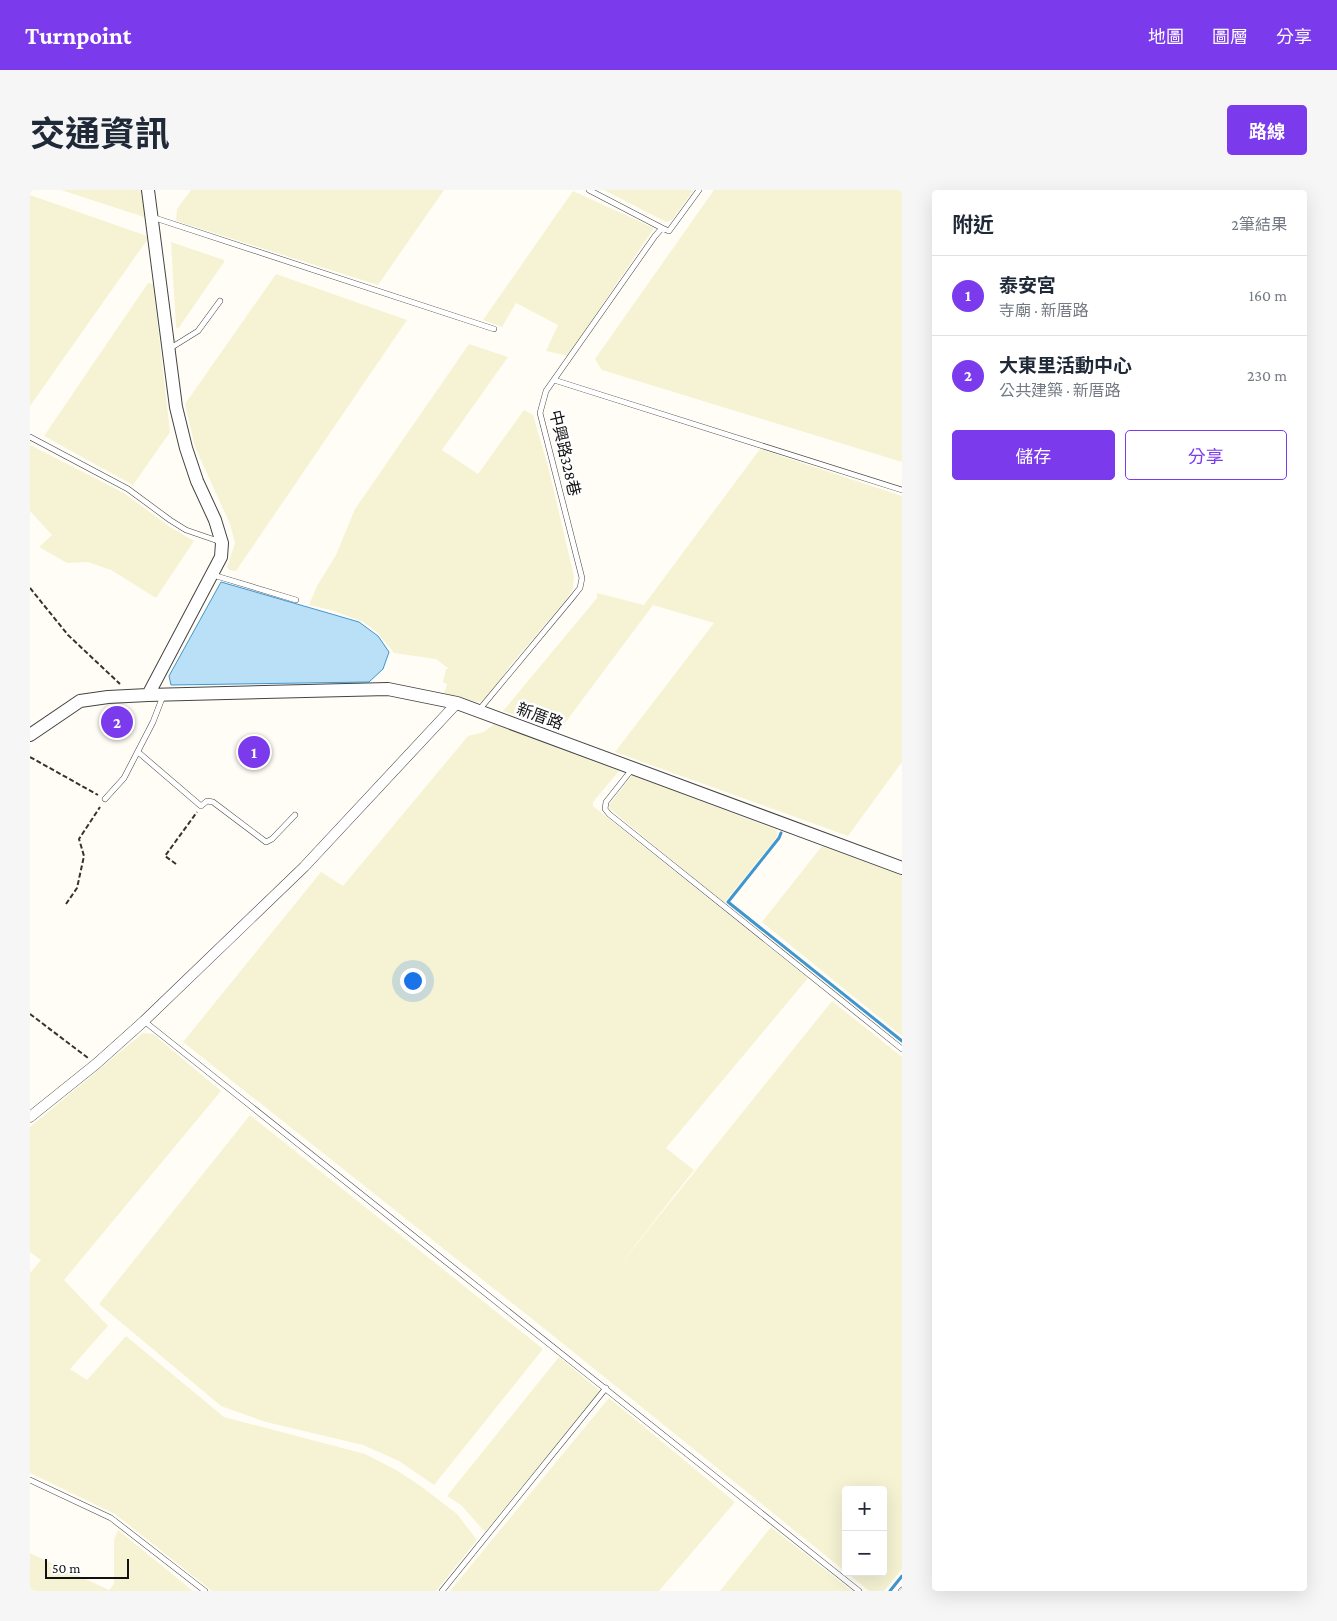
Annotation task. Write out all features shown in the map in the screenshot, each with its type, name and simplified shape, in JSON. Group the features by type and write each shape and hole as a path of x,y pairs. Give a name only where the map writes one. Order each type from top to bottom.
{"street":[{"path":"148,190 176,407 198,481 215,520 222,543 221,557 213,575 148,695"},
{"name":"新厝路","path":"30,735 80,701 133,695 164,696 388,689 457,703 478,710 902,868"},
{"path":"30,1117 96,1064 144,1021 304,867 457,703"}],"lane":[{"path":"590,190 662,228"},
{"name":"中興路328巷","path":"478,710 580,588 582,578 540,413 546,391 655,236 662,228 669,231 699,190"},
{"path":"152,217 494,329"},
{"path":"169,349 198,331 220,301"},
{"path":"554,380 902,490"},
{"path":"30,437 128,489 186,530 222,543"},
{"path":"213,575 296,600"},
{"path":"105,799 124,778 153,722 164,696"},
{"path":"138,752 201,806 207,802 213,802 266,842 272,840 294,816"},
{"path":"634,768 606,802 605,809 609,814 902,1049"},
{"path":"144,1021 859,1591"},
{"path":"442,1591 606,1388"},
{"path":"30,1480 111,1518 204,1591"}],"path":[{"path":"30,588 68,635 133,695"},
{"path":"30,757 105,799 79,840 84,856 76,888 66,904"},
{"path":"176,864 166,856 201,806"},
{"path":"30,1014 96,1064"}],"shaded area":[{"path":"61,190 143,190 147,215 144,217"},
{"path":"191,190 444,190 378,285 176,221 177,209"},
{"path":"604,190 694,190 672,220 666,222"},
{"path":"714,190 902,190 902,462 602,370 595,359"},
{"path":"573,191 654,228 568,356 546,351 558,325 516,303 502,327 483,320"},
{"path":"30,195 147,236 147,240 30,406"},
{"path":"171,242 224,260 178,329 176,327"},
{"path":"276,274 407,320 236,571 229,570 227,567 235,543 230,524 195,447 185,404"},
{"path":"148,283 153,284 170,432 133,485 44,436"},
{"path":"469,344 508,357 442,450 478,474 524,410 533,415 548,466 574,576 573,589 565,601 509,667 491,693 484,701 477,702 444,694 447,684 443,682 446,669 449,669 436,659 394,653 377,632 363,622 334,611 309,605 317,586 336,555 355,509"},
{"path":"30,445 124,493 170,527 194,541 156,598 111,570 88,562 67,563 39,547 52,535 30,511"},
{"path":"760,449 902,496 902,762 848,836 615,752 714,623 653,605 559,731 503,711 597,598 597,593 644,605"},
{"path":"494,724 619,771 593,802 593,806 808,978 666,1148 694,1170 615,1271 832,1001 902,1057 902,1569 884,1591 869,1591 850,1576 887,1576 887,1486 842,1486 842,1569 546,1330 183,1042 321,872 343,886 468,736 484,732"},
{"path":"632,775 777,830 777,837 724,903 610,809 609,805"},
{"path":"822,846 902,875 902,1036 762,922"},
{"path":"143,1033 153,1034 221,1091 64,1280 108,1326 70,1369 87,1380 126,1336 224,1417 365,1454 398,1471 457,1514 477,1540 436,1591 212,1591 115,1514 30,1473 30,1273 41,1260 30,1252 30,1127"},
{"path":"250,1115 543,1349 434,1485 399,1461 363,1445 266,1422 221,1406 99,1304"},
{"path":"559,1357 600,1391 485,1532 461,1505 447,1496"},
{"path":"609,1398 735,1502 659,1591 450,1591"},
{"path":"771,1527 852,1591 720,1591"},
{"path":"118,1530 193,1591 30,1591 30,1553 109,1590 114,1584 114,1540"}],"water":[{"path":"221,582 359,622 378,636 389,652 383,669 369,682 171,685 169,676"}],"building":[{"path":"105,710 128,710 128,733 106,734"}],"waterway":[{"path":"781,833 728,902 902,1041"},
{"path":"890,1591 902,1576"}],"place":[{"name":"大東里活動中心","path":"117,722"},
{"name":"泰安宮","path":"254,752"}]}
